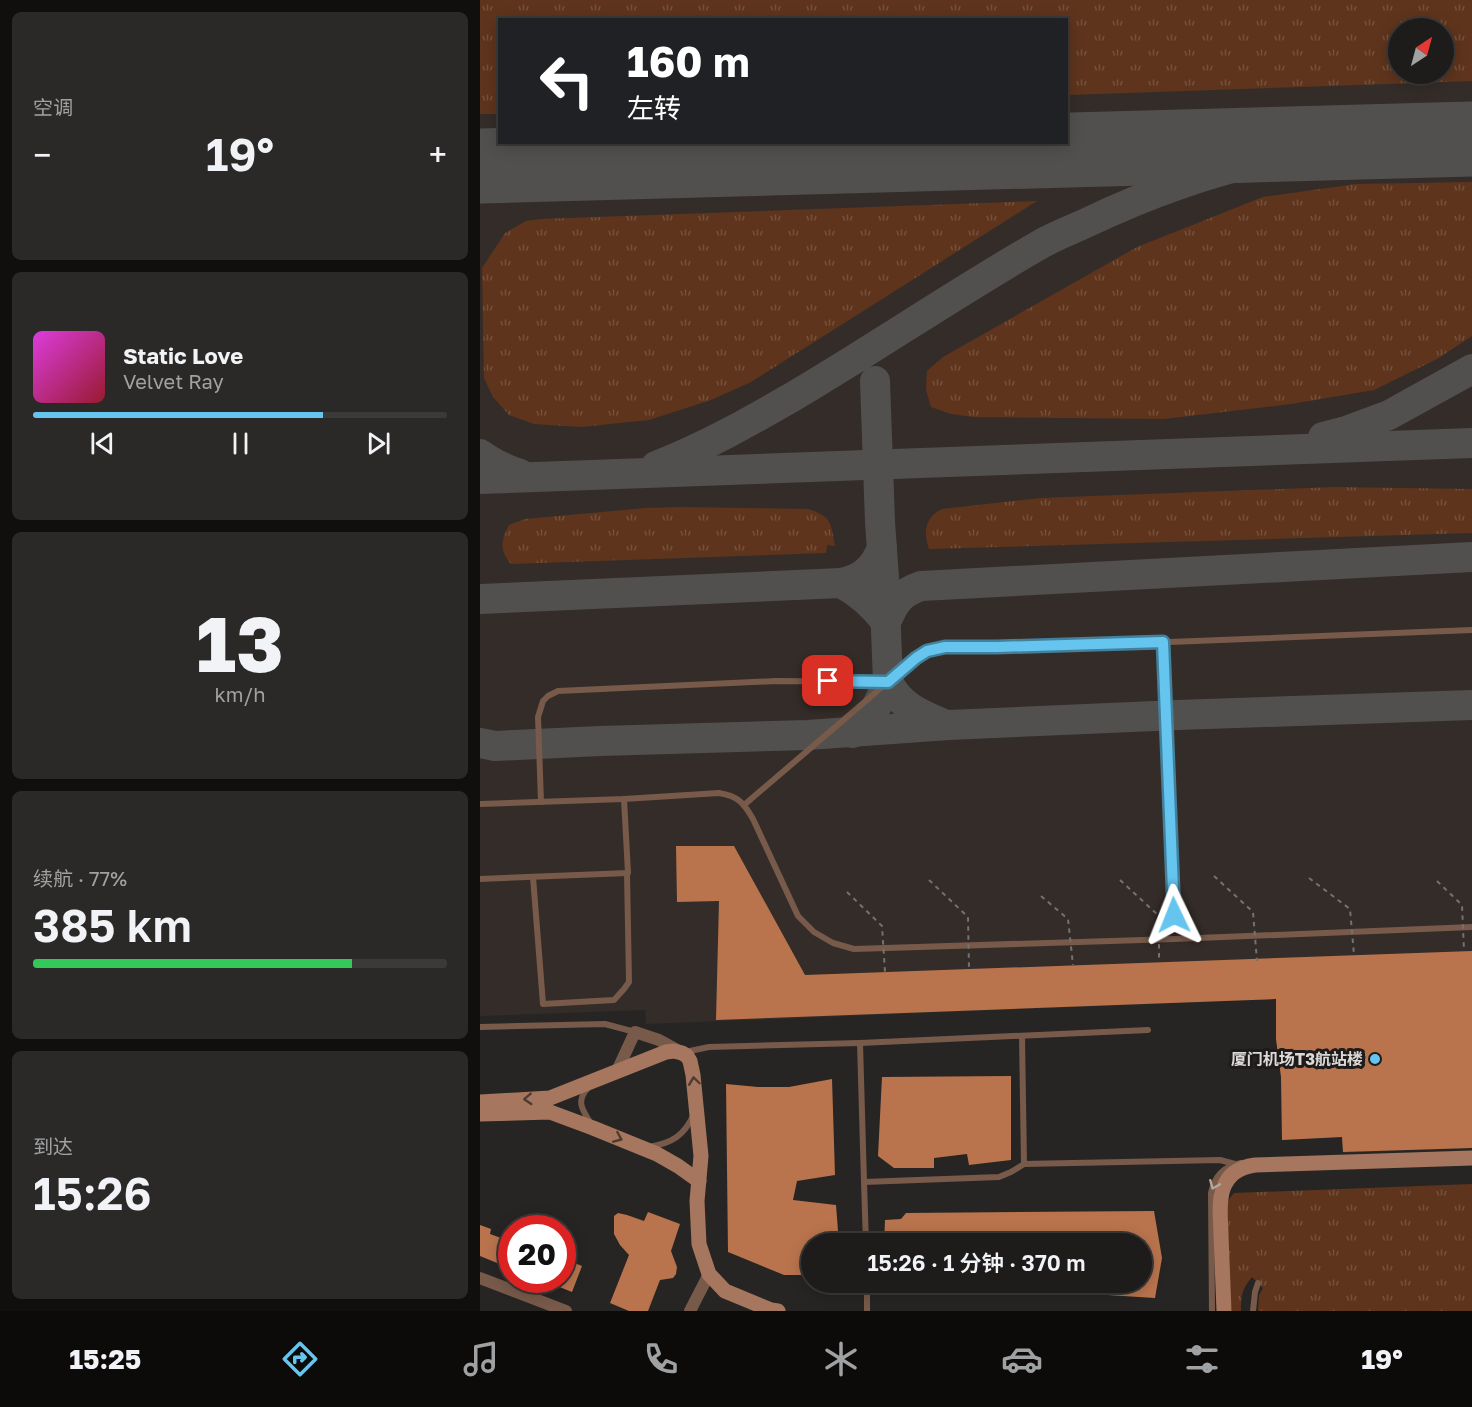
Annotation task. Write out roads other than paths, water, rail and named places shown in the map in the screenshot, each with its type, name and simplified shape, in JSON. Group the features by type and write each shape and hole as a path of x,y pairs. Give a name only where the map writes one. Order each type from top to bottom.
{"main road":[{"path":"480,1102 550,1098 666,1052 682,1053 690,1061 697,1107 701,1156 697,1201 699,1244 709,1274 725,1291 778,1311"},
{"path":"480,1114 550,1112 657,1154 699,1181"},
{"path":"1224,1311 1221,1198 1228,1179 1240,1168 1255,1165 1472,1156"}],"street":[{"path":"615,1072 635,1032 659,1040 682,1053"},
{"path":"690,1311 709,1274"},
{"path":"480,1278 566,1311"}],"lane":[{"path":"744,805 927,651 945,647 1163,642 1472,630"},
{"path":"1163,642 1174,915"},
{"path":"541,802 538,717 543,701 558,691 776,681 888,682"},
{"path":"480,804 719,793 732,795 744,805 753,819 798,916 814,932 833,943 854,949 1472,927"},
{"path":"533,877 543,1004 614,1000 629,982 628,873 624,799"},
{"path":"480,879 627,873"},
{"path":"480,1027 605,1024 635,1032"},
{"path":"682,1053 709,1047 860,1043 1148,1030"},
{"path":"1022,1036 1024,1164"},
{"path":"860,1043 866,1233"},
{"path":"593,1128 582,1108 583,1093 590,1085 615,1072"},
{"path":"642,1148 663,1144 677,1137 684,1131 697,1107"},
{"path":"1212,1311 1210,1202 1213,1183 1228,1166 1250,1161 1472,1156"},
{"path":"864,1182 999,1177 1024,1164 1220,1160 1235,1164"},
{"path":"1253,1311 1258,1283"},
{"path":"867,1293 867,1311"}],"place":[{"name":"厦门机场T3航站楼","path":"1375,1059"}]}
